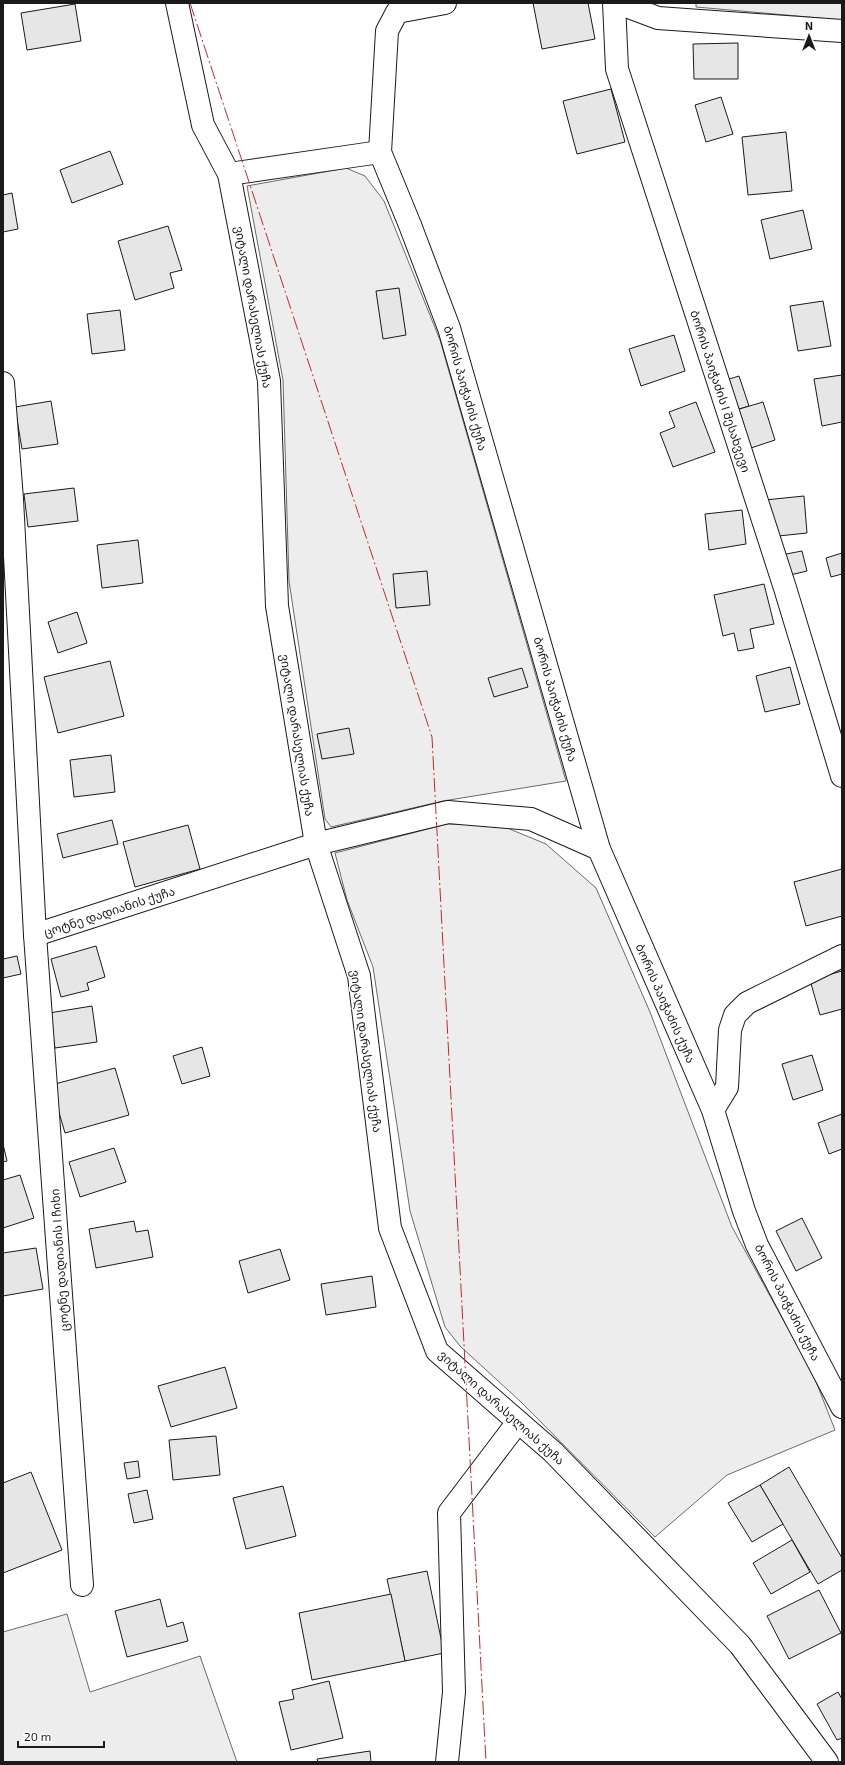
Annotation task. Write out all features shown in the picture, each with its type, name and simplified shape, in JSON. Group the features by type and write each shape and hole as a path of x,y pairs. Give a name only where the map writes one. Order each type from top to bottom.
{"street":[{"name":"ვიტალი დარასელიას ქუჩა","path":"177,3 203,125 228,174 269,381 277,606 316,844 359,976 390,1228 437,1351 553,1452 740,1645 827,1762"},
{"name":"ბორის პაიჭაძის ქუჩა","path":"444,3 397,12 387,31 380,152 449,328 599,849 713,1110 744,1211 757,1245 842,1407"},
{"name":"ბორის პაიჭაძის I შესახვევი","path":"614,3 617,69 785,588 842,776"},
{"path":"618,3 658,18 842,31"},
{"path":"228,174 380,152"},
{"name":"ცოტნე დადიანის ქუჩა","path":"3,383 8,500 36,935 316,844 448,812 532,819 599,849"},
{"name":"ცოტნე დადიანის I ჩიხი","path":"36,935 82,1585"},
{"path":"713,1110 727,1087 730,1030 735,1015 747,1003 842,956"},
{"path":"447,1762 454,1692 449,1513 518,1422"}],"shaded area":[{"path":"696,3 842,3 842,20 696,7"},
{"path":"346,168 365,176 384,201 440,340 566,781 443,801 331,827 325,819 289,581 283,380 247,186"},
{"path":"447,824 500,825 546,844 596,888 650,1012 732,1227 813,1374 835,1430 727,1475 655,1537 521,1402 460,1346 445,1327 410,1211 373,967 347,900 335,853"},
{"path":"67,1614 90,1692 200,1656 237,1762 3,1762 3,1632"}],"building":[{"path":"533,3 588,3 595,39 542,49"},
{"path":"75,4 81,41 27,50 21,13"},
{"path":"738,43 738,79 694,79 693,44"},
{"path":"611,89 625,142 577,154 563,101"},
{"path":"721,97 733,134 706,142 695,105"},
{"path":"786,132 792,191 748,195 742,137"},
{"path":"110,151 123,184 72,203 60,170"},
{"path":"12,193 18,229 3,232 3,195"},
{"path":"803,210 812,249 770,259 761,220"},
{"path":"168,226 182,270 170,273 174,288 135,300 118,241"},
{"path":"399,288 406,335 383,339 376,291"},
{"path":"823,301 831,346 798,351 790,306"},
{"path":"120,310 125,350 92,354 87,314"},
{"path":"674,335 685,371 641,386 629,349"},
{"path":"842,375 842,422 822,426 814,379"},
{"path":"739,376 749,406 736,410 726,380"},
{"path":"51,401 58,444 22,449 15,407"},
{"path":"696,402 715,452 673,467 660,433 675,427 669,412"},
{"path":"763,402 775,440 748,449 736,410"},
{"path":"74,488 78,521 28,527 24,494"},
{"path":"804,496 807,533 769,537 765,500"},
{"path":"742,510 746,544 709,550 705,514"},
{"path":"138,540 143,583 102,588 97,545"},
{"path":"802,551 807,571 786,576 781,555"},
{"path":"842,553 842,574 831,577 826,558"},
{"path":"427,571 430,605 396,608 393,574"},
{"path":"764,584 774,624 750,629 754,648 738,651 734,633 723,636 714,595"},
{"path":"77,612 87,643 58,653 48,622"},
{"path":"110,661 124,716 58,733 44,677"},
{"path":"790,667 800,704 765,712 756,676"},
{"path":"522,668 528,687 494,697 488,678"},
{"path":"349,728 354,754 322,759 317,734"},
{"path":"111,755 115,792 74,797 70,760"},
{"path":"112,820 118,844 63,858 57,834"},
{"path":"188,825 200,869 135,887 123,842"},
{"path":"842,869 842,916 806,926 794,882"},
{"path":"96,946 105,977 87,983 89,990 61,997 51,959"},
{"path":"17,956 21,974 3,978 3,959"},
{"path":"842,971 842,1009 820,1015 810,980"},
{"path":"92,1006 97,1042 55,1048 49,1013"},
{"path":"202,1047 210,1076 182,1084 173,1056"},
{"path":"812,1055 823,1090 793,1100 782,1064"},
{"path":"115,1068 129,1115 65,1133 51,1085"},
{"path":"842,1114 842,1149 829,1154 818,1123"},
{"path":"3,1144 7,1161 3,1162"},
{"path":"114,1148 126,1182 80,1197 69,1162"},
{"path":"20,1175 34,1218 3,1228 3,1180"},
{"path":"802,1218 822,1258 796,1271 776,1231"},
{"path":"134,1221 136,1232 148,1230 153,1257 96,1268 89,1229"},
{"path":"36,1248 43,1289 3,1296 3,1253"},
{"path":"280,1249 290,1280 248,1293 239,1261"},
{"path":"372,1276 376,1307 326,1315 321,1284"},
{"path":"225,1367 237,1408 171,1427 158,1386"},
{"path":"216,1436 220,1475 173,1480 169,1440"},
{"path":"138,1461 140,1477 127,1479 124,1463"},
{"path":"789,1467 842,1558 842,1570 818,1584 760,1485"},
{"path":"31,1472 62,1550 3,1573 3,1483"},
{"path":"760,1485 783,1524 752,1542 728,1503"},
{"path":"283,1486 296,1536 246,1549 233,1498"},
{"path":"147,1490 153,1519 134,1523 128,1494"},
{"path":"792,1540 810,1572 771,1594 753,1563"},
{"path":"427,1571 444,1653 405,1661 387,1579"},
{"path":"819,1590 841,1633 789,1659 767,1616"},
{"path":"391,1594 405,1661 312,1680 299,1613"},
{"path":"160,1599 167,1627 183,1622 188,1641 127,1657 115,1611"},
{"path":"329,1681 343,1738 291,1750 279,1702 294,1699 292,1690"},
{"path":"838,1692 842,1699 842,1738 837,1740 817,1704"},
{"path":"370,1751 371,1762 318,1762 317,1759"}],"power":[{"path":"190,3 432,737 486,1762"}]}
